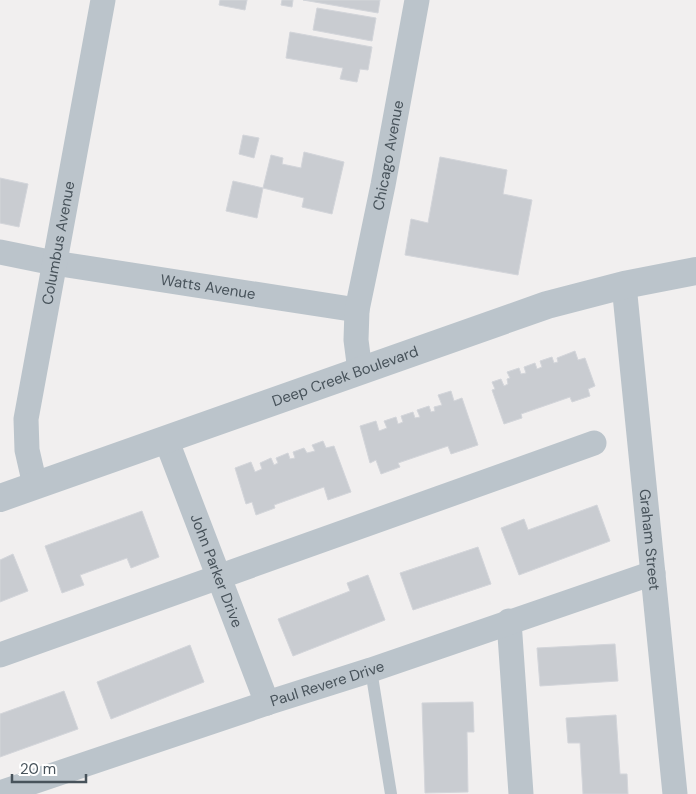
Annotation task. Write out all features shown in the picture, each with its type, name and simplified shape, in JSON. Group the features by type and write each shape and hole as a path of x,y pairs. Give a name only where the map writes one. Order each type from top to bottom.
{"street":[{"name":"Columbus Avenue","path":"35,485 27,450 26,419 103,0"},
{"name":"Chicago Avenue","path":"357,310 384,185 417,0"},
{"name":"Watts Avenue","path":"0,252 54,263 357,310"},
{"name":"Deep Creek Boulevard","path":"0,498 547,305 624,285 696,271"},
{"name":"Graham Street","path":"624,285 675,794"},
{"path":"357,310 356,340 360,371"},
{"name":"John Parker Drive","path":"166,439 267,703"},
{"path":"0,655 594,443"},
{"name":"Paul Revere Drive","path":"0,793 36,787 267,703 371,670 653,573"},
{"path":"509,621 521,794"}],"lane":[{"path":"371,670 391,794"}],"building":[{"path":"220,0 247,0 245,10 219,5"},
{"path":"282,0 293,0 292,7 281,5"},
{"path":"303,0 380,0 378,13"},
{"path":"317,8 376,18 372,41 313,30"},
{"path":"290,32 372,47 368,70 360,69 357,82 340,79 343,68 286,58"},
{"path":"243,135 259,138 254,158 239,154"},
{"path":"304,152 344,162 332,214 302,207 304,198 263,188 271,155 283,158 282,164 301,168"},
{"path":"440,157 507,170 503,194 532,200 518,275 405,255 411,219 428,223"},
{"path":"0,178 28,184 19,227 0,223"},
{"path":"233,181 263,188 257,218 226,211"},
{"path":"575,351 578,360 585,358 595,386 588,389 590,396 572,402 570,397 521,414 522,418 504,424 492,390 495,389 492,382 501,379 504,386 508,384 507,379 510,378 507,372 519,368 521,374 526,373 524,367 535,363 537,369 542,367 540,361 552,357 554,363 558,362 557,358"},
{"path":"451,391 454,401 462,398 478,445 451,454 448,446 398,463 400,467 381,474 376,460 370,463 360,426 376,421 379,431 387,428 384,421 396,417 398,424 403,422 401,416 413,412 415,418 420,417 417,410 429,406 431,412 435,411 434,407 442,405 438,395"},
{"path":"323,441 326,448 334,446 351,492 328,500 324,487 274,505 275,508 256,515 252,502 246,504 235,468 251,462 255,472 262,469 260,463 271,458 274,465 278,463 276,458 288,453 290,459 295,458 293,452 304,448 307,453 315,451 312,445"},
{"path":"597,505 610,541 519,575 501,528 524,519 528,530"},
{"path":"142,511 159,557 131,568 127,558 80,575 84,585 62,593 45,546"},
{"path":"478,547 491,584 413,610 400,573"},
{"path":"13,554 28,591 0,602 0,560"},
{"path":"368,575 385,620 293,656 278,619 350,591 347,583"},
{"path":"615,644 618,681 540,686 537,648"},
{"path":"190,645 204,682 111,719 97,682"},
{"path":"64,691 78,729 0,757 0,714"},
{"path":"473,702 474,732 467,732 468,792 425,793 422,703"},
{"path":"616,715 620,774 627,774 628,794 583,794 580,743 568,743 566,718"}]}
